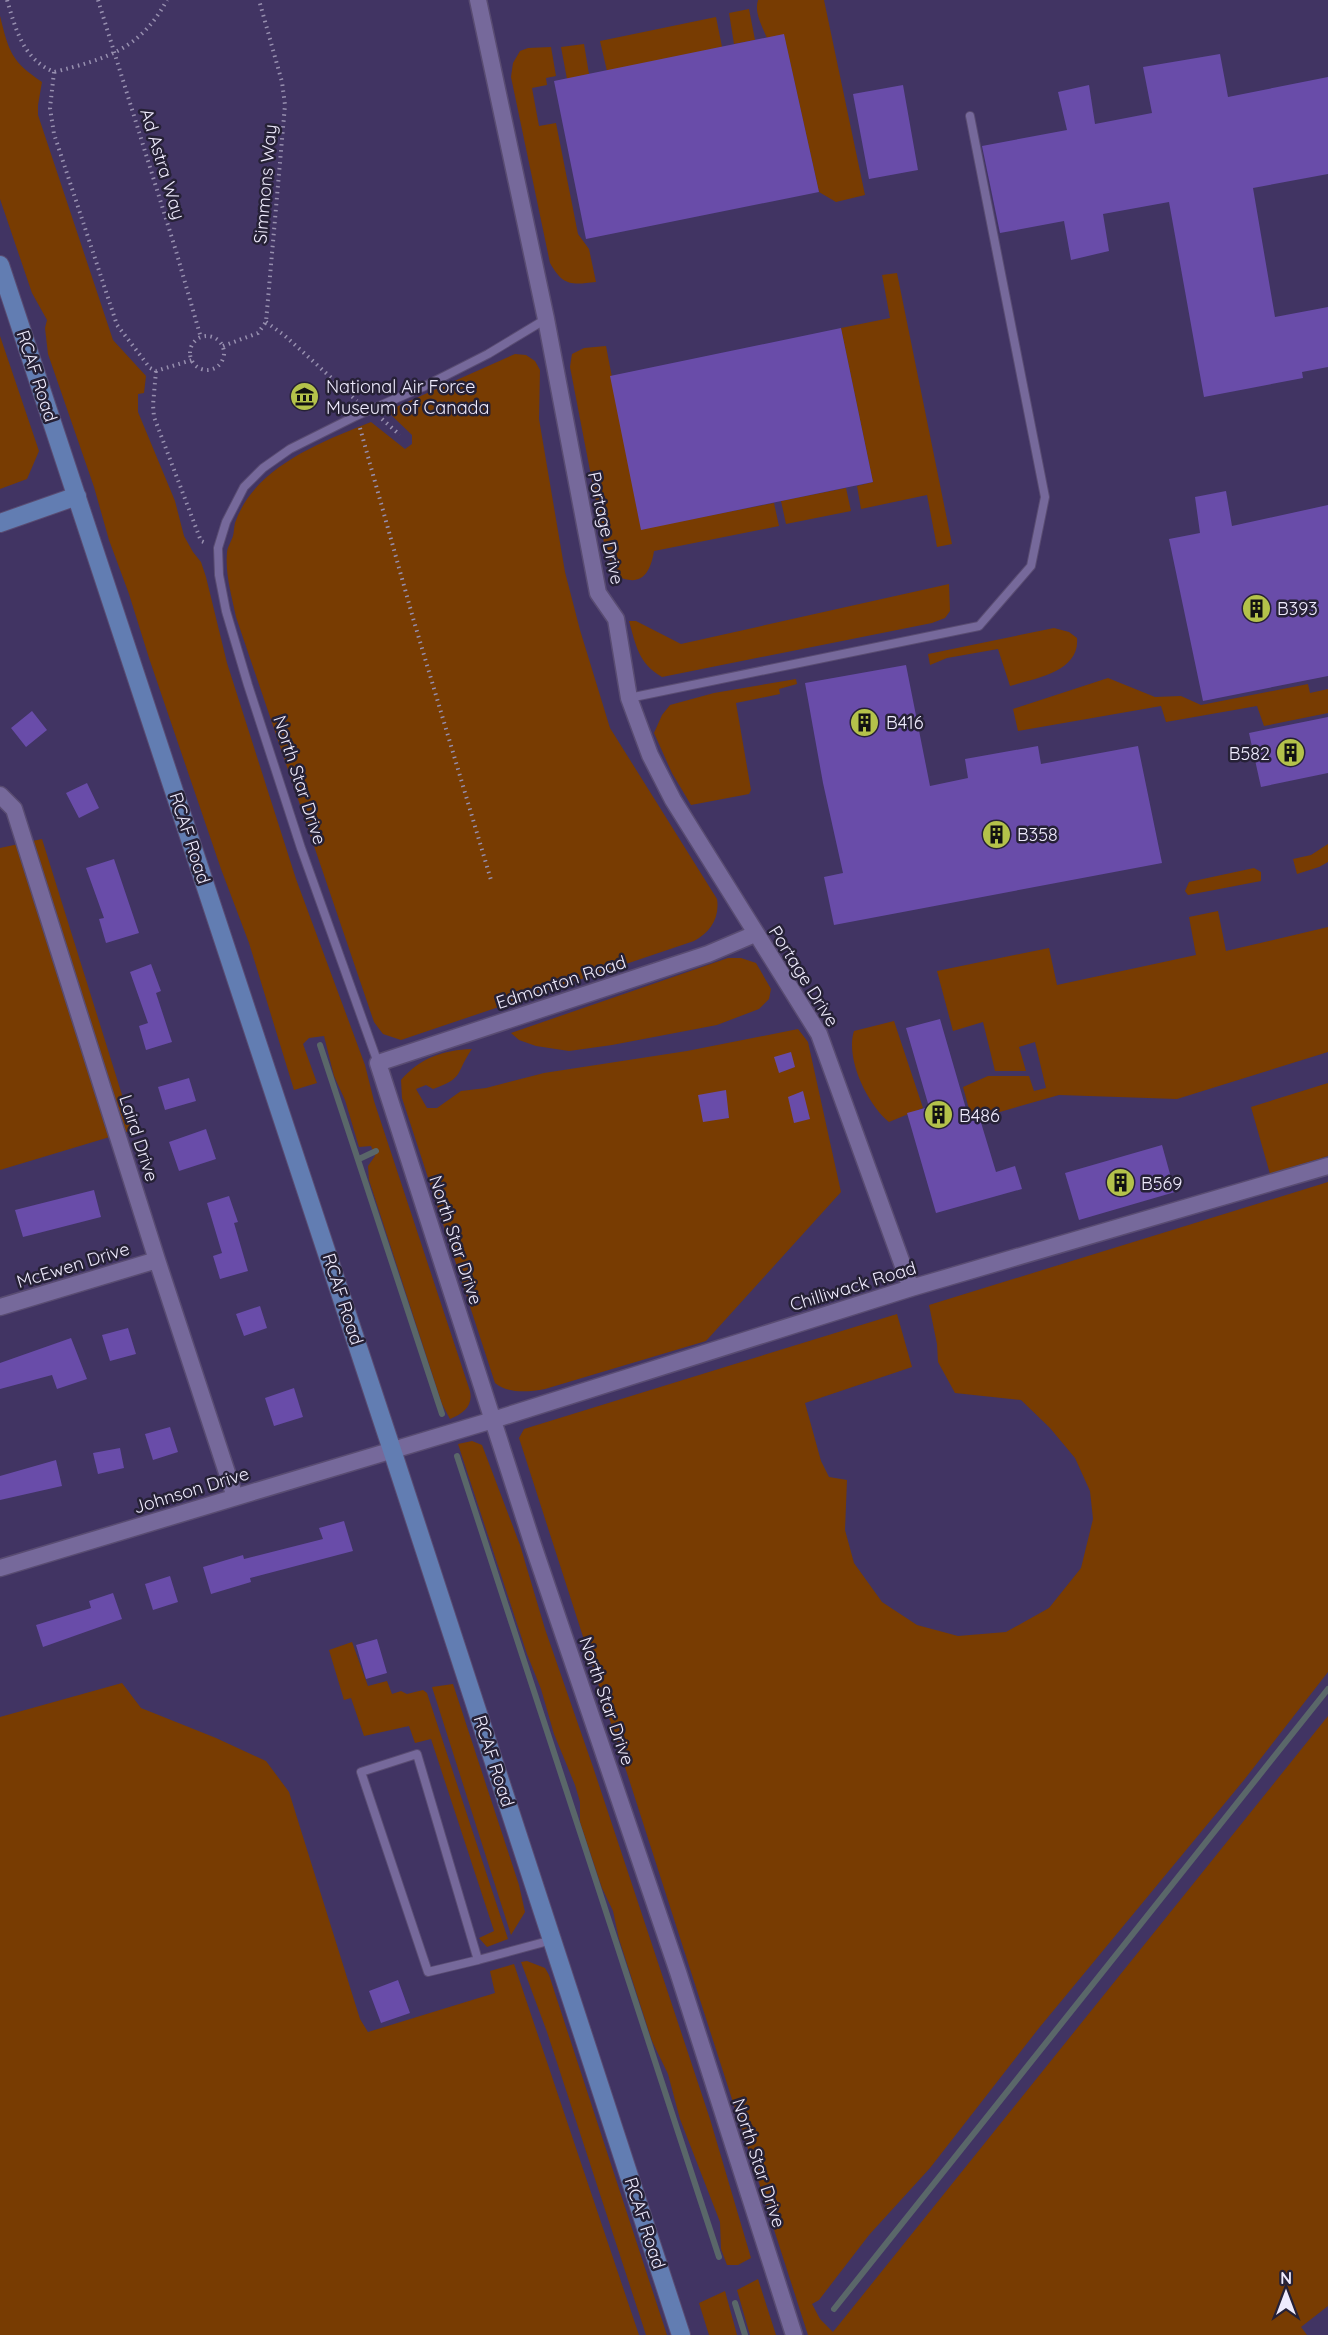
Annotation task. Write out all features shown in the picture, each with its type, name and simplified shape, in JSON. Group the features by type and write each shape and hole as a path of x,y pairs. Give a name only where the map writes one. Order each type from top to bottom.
{"main road":[{"name":"RCAF Road","path":"0,265 392,1450 681,2335"},
{"path":"0,523 77,496"}],"street":[{"name":"Portage Drive","path":"478,0 546,319 598,593 615,619 629,698 650,754 673,800 819,1034 911,1288"},
{"name":"Laird Drive","path":"0,795 14,809 235,1497"},
{"name":"Edmonton Road","path":"378,1063 708,954 755,934"},
{"name":"North Star Drive","path":"378,1063 533,1545 682,1984 794,2335"},
{"name":"Chilliwack Road","path":"392,1450 911,1288 1328,1166"},
{"name":"McEwen Drive","path":"0,1307 157,1260"},
{"name":"Johnson Drive","path":"0,1568 392,1450"}],"lane":[{"path":"629,698 979,626 1031,566 1045,497 970,116"},
{"name":"North Star Drive","path":"378,1063 301,848 248,685 226,611 219,575 218,548 226,522 244,487 263,468 290,449 478,359 546,319"},
{"path":"478,1960 417,1754 361,1772 428,1972 478,1960 552,1940"}],"path":[{"path":"7,0 23,48 36,62 54,72 125,49 139,37 167,0"},
{"name":"Ad Astra Way","path":"98,0 201,338"},
{"name":"Simmons Way","path":"260,0 282,82 285,105 266,322"},
{"path":"54,72 50,108 52,127 117,325 150,368 156,371 192,360"},
{"path":"223,346 258,333 266,322 400,435"},
{"path":"211,336 223,346 224,357 213,369 203,369 192,360 193,344 201,338 211,336"},
{"path":"156,371 154,417 201,541 218,548"},
{"path":"356,416 491,880"}],"shaded area":[{"path":"758,0 824,0 865,195 836,202 819,192 784,35 767,38 758,15"},
{"path":"749,9 755,40 734,44 729,13"},
{"path":"0,16 13,55 24,68 42,82 38,115 113,340 146,376 144,393 138,394 138,412 175,501 184,536 201,562 227,663 296,879 365,1065 374,1101 470,1391 469,1405 450,1419 442,1404 369,1180 368,1166 375,1156 371,1146 359,1147 345,1100 334,1076 324,1036 309,1038 303,1044 317,1083 294,1090 249,943 221,869 48,354 45,328 47,320 32,293 0,199"},
{"path":"716,17 722,47 607,71 600,41"},
{"path":"584,44 589,74 567,79 561,47"},
{"path":"551,47 556,76 546,78 547,85 532,88 539,126 556,123 578,234 589,249 596,282 580,284 568,282 559,276 550,263 511,77 513,63 520,51 528,48"},
{"path":"897,273 952,544 937,547 927,495 861,509 857,486 873,482 841,328 890,318 882,275"},
{"path":"0,336 39,451 27,479 0,489"},
{"path":"606,346 641,529 774,503 779,526 654,551 650,567 642,577 631,580 615,575 605,548 570,367 572,354 584,348"},
{"path":"515,354 526,355 535,361 540,370 539,419 565,572 610,728 717,899 718,906 713,924 705,934 694,941 401,1040 383,1034 374,1022 236,617 228,577 227,551 235,523 244,503 257,486 291,459 331,438 371,422 405,449 412,444 412,435 387,411"},
{"path":"846,488 851,511 786,524 781,501"},
{"path":"949,584 950,611 945,618 932,623 662,677 648,666 639,653 629,621 636,621 681,644"},
{"path":"1054,628 1069,632 1077,638 1076,649 1064,666 1031,680 1010,686 998,649 947,658 930,665 928,654"},
{"path":"1108,678 1155,697 1181,696 1201,705 1308,684 1310,693 1328,689 1328,713 1264,726 1257,706 1166,722 1161,706 1018,731 1013,709"},
{"path":"796,679 797,684 779,689 780,694 736,703 751,790 749,794 691,805 672,773 654,733 662,715 670,705 714,693"},
{"path":"42,839 133,1130 0,1170 0,848"},
{"path":"1328,844 1328,862 1297,874 1293,859 1311,855"},
{"path":"1254,868 1261,872 1261,881 1188,895 1185,891 1189,882"},
{"path":"1218,911 1226,951 1328,927 1328,1052 1177,1099 1059,1095 972,1120 963,1087 988,1076 1029,1076 1034,1091 1046,1088 1035,1042 1019,1047 1026,1071 995,1071 983,1022 953,1031 937,971 1049,948 1057,985 1196,955 1189,917"},
{"path":"728,958 741,958 756,963 771,989 769,999 759,1009 717,1025 569,1051 536,1046 519,1040 511,1033"},
{"path":"894,1021 923,1108 889,1122 873,1105 860,1081 852,1042 854,1031"},
{"path":"798,1029 808,1042 841,1192 706,1341 545,1389 512,1391 495,1383 402,1098 401,1080 416,1066 442,1053 472,1049 455,1078 433,1089 426,1085 416,1089 427,1108 437,1108 461,1091 486,1088 544,1073 687,1051"},
{"path":"1328,1083 1328,1156 1270,1174 1251,1107"},
{"path":"1328,1182 1328,1672 1244,1780 1039,2028 930,2168 869,2235 819,2300 812,2304 820,2319 833,2332 1328,1716 1328,2306 1301,2327 1307,2335 808,2335 519,1438 524,1429 897,1314 912,1367 805,1403 821,1461 829,1477 847,1480 845,1530 854,1563 882,1602 917,1625 958,1636 1006,1632 1049,1608 1081,1568 1093,1519 1090,1491 1075,1458 1050,1428 1021,1400 955,1393 938,1362 937,1344 929,1305"},
{"path":"472,1441 482,1445 520,1545 545,1629 710,2119 751,2258 738,2265 727,2265 721,2249 720,2222 680,2119 668,2074 652,2041 619,1939 613,1911 602,1888 580,1822 580,1802 575,1785 554,1734 541,1689 527,1654 458,1444"},
{"path":"352,1642 368,1686 387,1681 392,1694 401,1691 407,1694 423,1690 427,1693 508,1939 487,1947 479,1938 494,1931 431,1739 415,1743 409,1726 364,1736 351,1698 344,1700 329,1650"},
{"path":"122,1683 141,1708 266,1761 289,1792 360,2019 368,2032 495,1993 490,1971 514,1964 639,2335 0,2335 0,1717"},
{"path":"453,1684 519,1885 525,1912 511,1935 432,1687"},
{"path":"527,1961 545,1968 549,1975 667,2335 646,2335 547,2032 521,1962"},
{"path":"758,2279 776,2335 750,2335 737,2290"},
{"path":"725,2291 737,2335 709,2335 699,2303"}],"building":[{"path":"784,34 819,192 586,239 554,81"},
{"path":"1220,54 1228,97 1328,77 1328,174 1253,188 1275,317 1328,307 1328,367 1302,372 1303,378 1204,397 1169,202 1103,214 1109,251 1071,260 1064,221 1000,233 982,146 1067,130 1058,92 1089,85 1095,124 1152,113 1143,67"},
{"path":"903,85 918,170 869,179 853,94"},
{"path":"841,328 873,482 641,530 610,376"},
{"name":"B393","path":"1226,491 1232,526 1328,505 1328,676 1203,701 1169,539 1200,533 1195,497"},
{"name":"B358","path":"906,665 930,786 968,778 965,759 1038,746 1041,764 1138,746 1162,863 834,925 824,877 843,873 823,783 805,683"},
{"path":"32,711 47,730 26,747 11,728"},
{"name":"B582","path":"1328,717 1328,773 1261,787 1249,733"},
{"path":"87,783 99,808 79,818 66,793"},
{"path":"114,859 139,933 106,943 99,919 104,918 86,868"},
{"path":"151,964 161,991 156,993 172,1042 146,1050 139,1026 148,1023 130,972"},
{"name":"B486","path":"940,1019 969,1119 979,1116 996,1172 1015,1166 1022,1189 936,1213 907,1113 929,1107 906,1028"},
{"path":"791,1052 795,1067 779,1073 774,1057"},
{"path":"189,1078 196,1101 165,1110 158,1087"},
{"path":"726,1090 729,1118 703,1122 698,1095"},
{"path":"803,1091 810,1119 794,1123 788,1097"},
{"path":"206,1129 216,1159 179,1171 169,1142"},
{"name":"B569","path":"1162,1145 1175,1192 1079,1220 1065,1173"},
{"path":"94,1190 101,1217 23,1237 15,1210"},
{"path":"229,1196 238,1222 234,1223 248,1271 220,1279 213,1256 222,1253 207,1203"},
{"path":"260,1306 267,1328 244,1336 236,1314"},
{"path":"128,1328 136,1354 110,1361 102,1335"},
{"path":"71,1338 87,1379 57,1389 52,1375 0,1389 0,1363"},
{"path":"294,1388 303,1417 274,1426 265,1398"},
{"path":"170,1427 178,1452 153,1460 145,1434"},
{"path":"120,1448 124,1468 98,1474 93,1453"},
{"path":"56,1460 62,1486 0,1500 0,1476"},
{"path":"344,1521 353,1551 250,1578 251,1582 211,1594 203,1567 243,1555 244,1559 323,1539 319,1528"},
{"path":"170,1576 178,1602 153,1610 145,1584"},
{"path":"113,1593 122,1619 43,1647 36,1625 91,1608 89,1601"},
{"path":"377,1639 387,1673 366,1679 356,1645"},
{"path":"398,1980 410,2013 381,2023 369,1991"}],"waterway":[{"path":"320,1045 442,1414"},
{"path":"359,1159 376,1151"},
{"path":"457,1456 719,2257"},
{"path":"834,2309 1328,1689"},
{"path":"735,2303 745,2335"}],"place":[{"name":"National Air Force Museum of Canada","path":"305,396"},
{"name":"B393","path":"1256,608"},
{"name":"B416","path":"865,722"},
{"name":"B582","path":"1291,753"},
{"name":"B358","path":"996,834"},
{"name":"B486","path":"938,1115"},
{"name":"B569","path":"1120,1183"}]}
